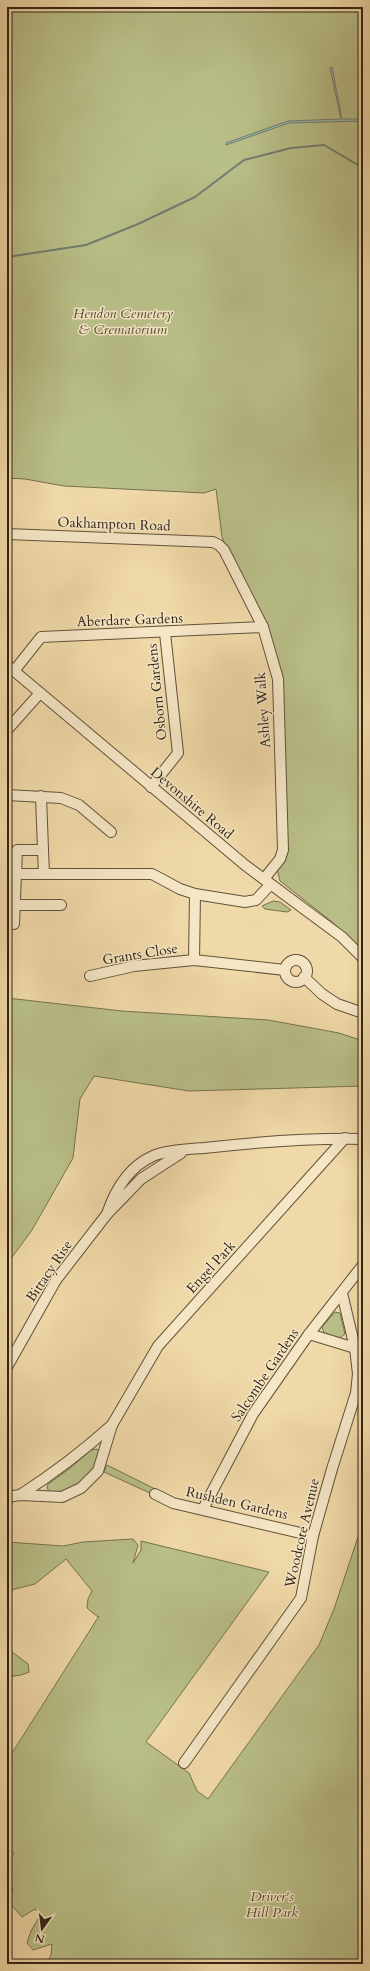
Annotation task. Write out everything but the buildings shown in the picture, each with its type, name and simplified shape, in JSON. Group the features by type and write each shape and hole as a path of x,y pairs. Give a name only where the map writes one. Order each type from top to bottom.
{"street":[{"name":"Oakhampton Road","path":"7,534 213,542 219,545"},
{"name":"Ashley Walk","path":"16,874 152,874 180,889 194,894 251,902 264,894 267,882 280,859 283,850 278,679 263,627 224,550 219,545"},
{"name":"Aberdare Gardens","path":"11,668 41,637 165,633 263,627"},
{"name":"Osborn Gardens","path":"151,787 178,754 165,633"},
{"name":"Devonshire Road","path":"11,668 151,787 267,882 342,937 363,958"},
{"path":"7,730 40,693"},
{"path":"7,796 41,796 61,798 79,805 111,832"},
{"path":"41,796 44,874"},
{"path":"7,924 14,924 16,874 12,850 43,850"},
{"name":"Grants Close","path":"194,894 194,960"},
{"path":"15,905 61,905"},
{"name":"Grants Close","path":"90,976 134,966 194,960 285,970"},
{"path":"300,961 306,968 304,977 298,981 292,981 286,975 285,970 290,962 300,961"},
{"path":"304,977 337,1004 363,1012"},
{"name":"Bittacy Rise","path":"7,1367 56,1280 106,1214 115,1192 130,1172 153,1156 186,1150 248,1143 345,1138 363,1139"},
{"name":"Engel Park","path":"7,1497 20,1495 62,1497 81,1488 98,1471 112,1425 158,1346 345,1138"},
{"name":"Salcombe Gardens","path":"203,1509 253,1414 309,1334 363,1265"},
{"name":"Woodcote Avenue","path":"184,1762 301,1598 313,1536 356,1393 358,1374 355,1348 342,1293"},
{"path":"309,1334 355,1348"},
{"name":"Engel Park","path":"20,1495 48,1477 87,1448 112,1425"},
{"name":"Rushden Gardens","path":"155,1494 173,1503 313,1536"}],"green space":[{"name":"Hendon Cemetery & Crematorium","path":"7,7 363,7 363,950 331,921 280,881 277,869 287,849 278,679 266,626 231,562 222,537 216,489 204,493 64,486 25,479 7,478"},
{"path":"273,901 280,902 291,910 287,912 265,909 262,906"},
{"path":"7,998 122,1011 268,1020 339,1033 363,1041 363,1086 189,1091 94,1076 80,1099 73,1158 32,1230 7,1264"},
{"path":"335,1312 340,1313 345,1334 340,1338 324,1333 322,1327"},
{"path":"97,1449 100,1453 88,1477 82,1483 68,1490 50,1492 47,1488 48,1484 69,1469 91,1450"},
{"path":"107,1465 155,1489 152,1494 104,1472"},
{"name":"Driver's Hill Park","path":"363,1522 363,1964 72,1964 61,1962 59,1964 46,1964 51,1955 52,1944 33,1950 27,1943 31,1931 41,1914 35,1909 22,1917 8,1901 13,1889 8,1880 6,1871 14,1853 7,1846 7,1761 99,1616 98,1617 87,1608 88,1599 92,1591 66,1559 35,1584 7,1591 7,1542 63,1546 83,1542 133,1539 138,1545 133,1563 141,1550 141,1541 269,1572 146,1742 189,1773 197,1791 208,1799 319,1645 334,1609"},
{"path":"7,1648 28,1664 29,1672 7,1677"}],"water":[{"path":"332,67 342,119 363,119 363,121 289,123 226,145 226,143 288,121 341,119 330,68"}],"waterway":[{"path":"7,257 86,245 138,224 195,197 244,160 291,148 324,145 363,168"}]}
